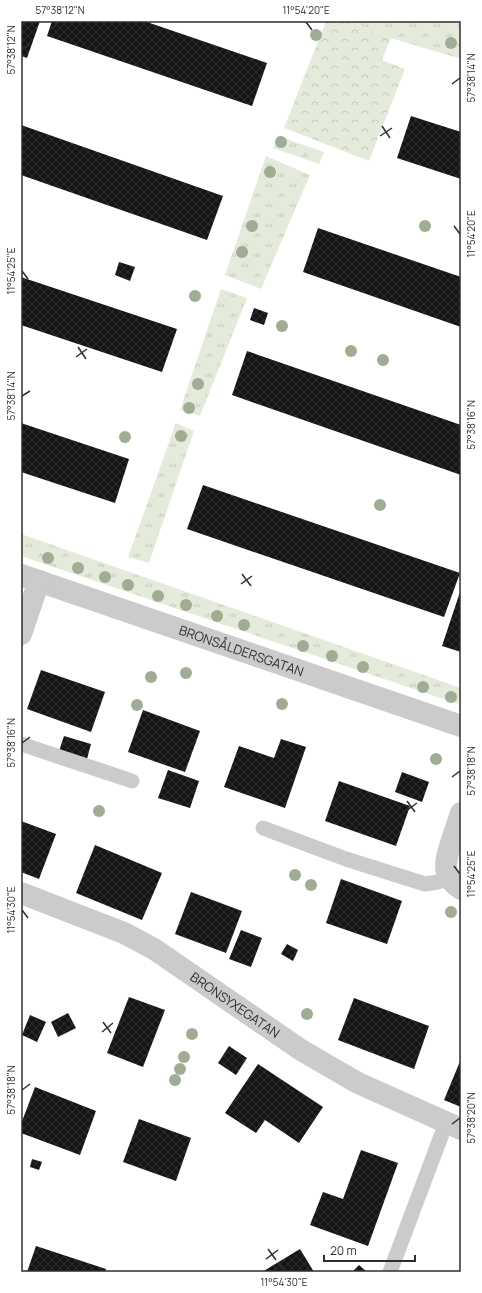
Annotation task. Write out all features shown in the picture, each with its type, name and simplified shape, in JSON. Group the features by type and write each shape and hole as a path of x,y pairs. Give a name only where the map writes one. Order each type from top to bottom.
{"street":[{"path":"21,634 30,578"},
{"name":"BRONSÅLDERSGATAN","path":"30,578 461,726"},
{"path":"455,883 446,872 445,858 461,813"},
{"name":"BRONSYXEGATAN","path":"21,893 124,933 148,946 301,1050 358,1084 454,1126"}],"lane":[{"path":"21,744 132,781"},
{"path":"263,828 346,859 425,884 438,882 455,883"},
{"name":"BRONSYXEGATAN","path":"390,1272 454,1126"}],"green space":[{"path":"326,21 348,21 391,38 382,60 405,69 369,161 284,128"},
{"path":"348,21 461,21 461,59 391,38"},
{"path":"278,136 324,152 319,164 273,148"},
{"path":"266,156 310,175 261,289 225,275"},
{"path":"221,289 247,298 200,416 180,410"},
{"path":"176,423 194,431 149,563 128,557"},
{"path":"21,534 461,688 458,704 21,556"}],"building":[{"path":"21,21 40,21 27,58 21,56"},
{"path":"52,21 144,21 267,63 252,106 47,36"},
{"path":"411,116 461,132 461,179 397,158"},
{"path":"21,125 223,196 207,240 21,175"},
{"path":"318,228 461,277 461,327 303,272"},
{"path":"119,262 135,267 130,281 115,275"},
{"path":"21,277 177,329 162,372 21,325"},
{"path":"254,308 268,313 264,325 250,320"},
{"path":"247,351 461,425 461,475 232,395"},
{"path":"21,423 129,459 115,503 21,472"},
{"path":"203,485 460,573 444,617 187,529"},
{"path":"461,589 461,652 442,646"},
{"path":"41,670 105,692 91,732 27,709"},
{"path":"143,710 200,731 185,772 128,752"},
{"path":"64,736 91,744 87,759 59,751"},
{"path":"281,739 306,747 285,808 224,787 239,746 274,758"},
{"path":"168,770 199,781 190,808 158,798"},
{"path":"402,772 429,782 422,802 395,792"},
{"path":"339,781 410,806 396,846 325,821"},
{"path":"21,821 56,834 39,879 21,872"},
{"path":"95,845 162,873 142,920 76,893"},
{"path":"341,879 402,901 387,944 326,923"},
{"path":"191,892 242,911 226,953 175,934"},
{"path":"241,930 262,938 251,967 229,959"},
{"path":"287,944 298,950 293,961 281,954"},
{"path":"129,997 165,1010 143,1067 107,1053"},
{"path":"354,998 429,1026 414,1069 338,1040"},
{"path":"68,1013 76,1028 58,1037 51,1022"},
{"path":"30,1015 46,1022 37,1042 22,1035"},
{"path":"229,1046 247,1058 236,1075 218,1063"},
{"path":"461,1059 461,1107 444,1100"},
{"path":"258,1064 323,1107 299,1143 265,1120 256,1133 225,1113"},
{"path":"35,1087 96,1111 80,1155 21,1133 21,1124"},
{"path":"139,1119 191,1138 176,1181 123,1162"},
{"path":"361,1150 398,1163 368,1246 310,1225 323,1192 343,1199"},
{"path":"32,1159 42,1162 39,1170 30,1167"},
{"path":"36,1246 106,1269 105,1272 27,1272"},
{"path":"300,1249 314,1272 262,1272"},
{"path":"359,1265 367,1272 352,1272"}]}
